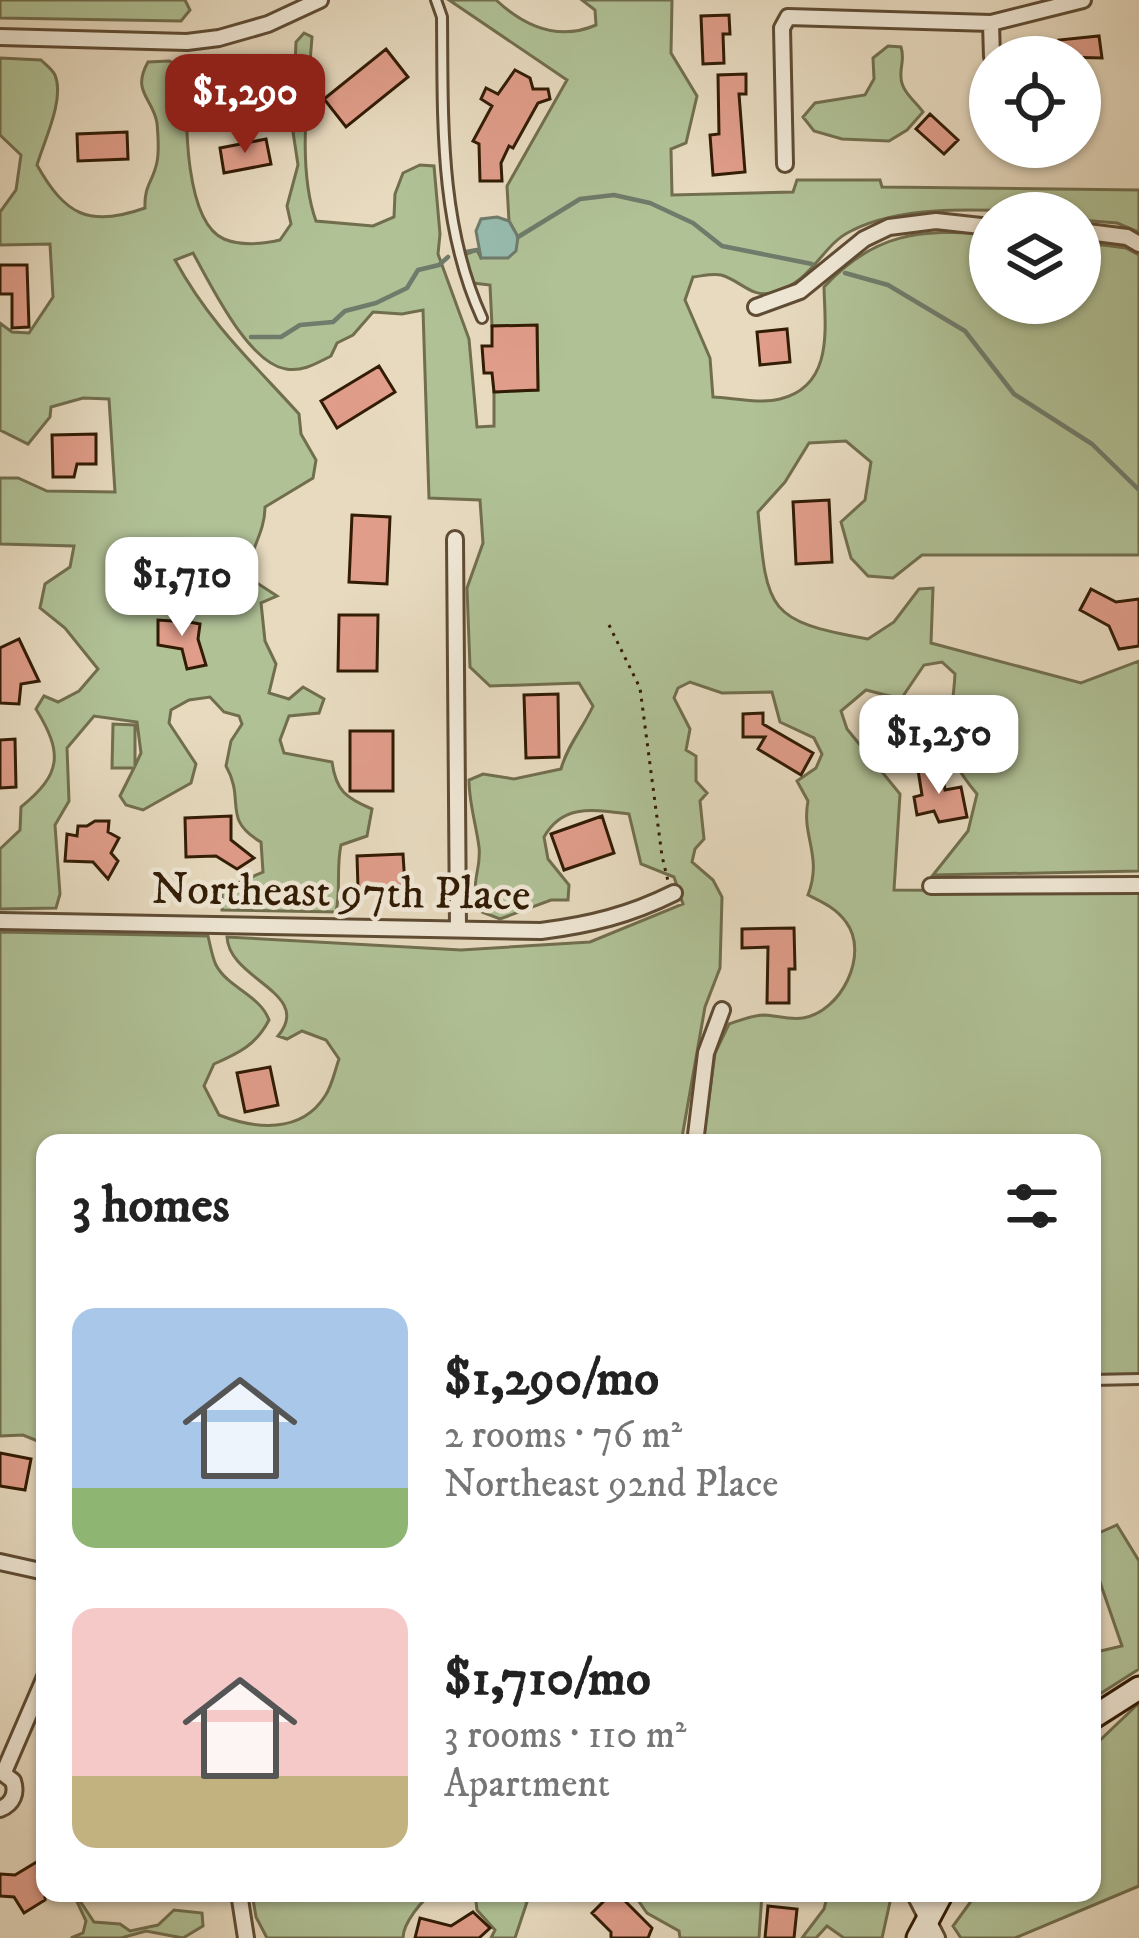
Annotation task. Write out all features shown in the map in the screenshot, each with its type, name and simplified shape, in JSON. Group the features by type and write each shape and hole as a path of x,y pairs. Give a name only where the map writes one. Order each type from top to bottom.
{"main road":[{"path":"1101,1712 1139,1688"},
{"path":"927,1932 939,1902"}],"street":[{"path":"0,38 187,42 268,24 320,0"},
{"path":"785,164 782,28 788,17 991,23 1083,0"},
{"path":"991,23 991,36"},
{"path":"756,307 800,291 864,239 889,227 936,221 969,225"},
{"path":"1101,234 1139,244"},
{"path":"455,539 458,929"},
{"path":"931,886 1139,885"},
{"name":"Northeast 97th Place","path":"0,921 541,931 592,925 674,893"},
{"path":"696,1134 706,1053 722,1010"},
{"path":"0,1562 36,1570"},
{"path":"0,1809 10,1804 15,1793 13,1780 2,1772 36,1697"},
{"path":"240,1902 246,1938"},
{"path":"917,1902 927,1932"}],"lane":[{"path":"436,0 442,17 449,204 459,262 482,318"},
{"path":"1101,1380 1139,1379"}],"path":[{"path":"609,625 640,688 662,856 674,893"}],"green space":[{"path":"0,0 185,0 190,10 181,21 0,18"},
{"path":"449,0 496,0 531,24 569,32 596,25 595,10 582,0 672,0 671,53 697,96 686,143 671,149 672,195 793,192 797,180 880,180 882,187 1139,190 1139,232 1101,222 1101,192 969,192 969,210 903,215 851,231 786,288 758,293 728,277 707,275 693,277 685,300 710,358 713,397 772,400 797,392 818,369 825,337 824,287 880,245 919,234 969,234 969,324 1101,324 1101,245 1139,255 1139,555 922,555 893,578 868,576 851,558 841,522 865,500 871,462 846,441 809,443 785,482 758,512 770,591 778,606 809,625 868,639 894,622 919,589 933,588 931,643 1081,683 1139,661 1139,871 933,875 968,831 977,794 950,750 955,674 942,662 924,665 901,699 866,690 841,711 847,729 900,794 894,890 1139,892 1139,1375 1101,1376 1101,1134 704,1134 715,1053 729,1024 760,1015 798,1018 817,1013 848,980 855,950 853,935 842,917 808,895 813,857 808,801 797,781 816,768 822,754 814,738 780,722 772,692 722,693 690,682 678,688 674,698 690,729 686,750 696,756 696,781 707,793 700,801 704,839 692,862 713,880 722,897 720,968 705,1007 683,1134 36,1134 36,1440 23,1435 0,1436 0,932 208,936 221,973 259,1004 269,1020 246,1047 214,1064 204,1086 219,1115 276,1125 315,1108 327,1092 339,1059 326,1040 302,1031 287,1039 278,1036 286,1008 241,965 227,937 461,950 590,942 683,904 674,877 641,864 629,814 581,811 561,819 544,837 548,859 569,885 568,900 551,900 500,919 482,912 475,886 479,847 469,780 483,774 514,779 561,769 593,706 579,683 490,686 470,667 467,588 483,543 480,500 429,498 423,310 373,312 353,335 337,343 331,356 304,368 286,369 272,364 245,338 193,253 175,260 188,283 217,323 299,414 301,434 316,460 313,478 265,507 248,577 277,596 261,603 265,641 276,664 269,693 289,699 303,687 324,699 319,713 289,716 280,740 284,753 332,762 344,792 372,809 367,836 341,845 336,912 222,910 222,890 263,872 261,842 241,825 226,766 231,741 242,724 239,716 224,712 210,697 189,700 171,710 169,723 196,764 191,783 143,810 126,805 120,796 134,768 112,768 113,724 135,725 135,766 141,753 137,722 94,716 67,748 69,801 55,825 60,894 56,908 0,909 0,849 20,830 21,807 44,784 54,762 51,738 36,709 44,696 58,702 79,691 98,669 65,628 40,608 45,584 70,567 74,546 0,544 0,478 18,478 47,491 115,492 109,399 83,398 51,407 50,417 28,444 0,430 0,323 12,332 29,333 53,297 50,244 0,245 0,212 16,190 21,155 0,135 0,58 41,60 54,73 56,108 37,165 69,206 80,213 108,217 145,208 157,162 157,123 142,88 148,62 169,61 186,68 189,161 200,210 210,228 224,239 259,243 280,240 291,224 287,206 298,165 287,92 296,42 304,33 312,37 305,154 316,221 373,226 394,217 395,194 403,173 420,165 434,166 438,254 469,339 477,427 494,426 494,392 538,390 537,326 492,326 490,285 473,283 464,255 477,250 481,258 518,237 509,221 507,186 567,80"},
{"path":"888,46 901,47 902,82 923,112 889,141 842,139 814,131 803,117 815,103 865,95 874,79 873,58"},
{"path":"1117,1525 1139,1561 1139,1669 1101,1693 1101,1651 1122,1646 1101,1585 1101,1532"},
{"path":"1139,1703 1139,1886 1101,1902 1101,1739"},
{"path":"77,1902 94,1922 120,1924 130,1931 158,1925 174,1910 202,1913 203,1926 183,1938 146,1931 121,1938 71,1938 83,1933 86,1921"},
{"path":"254,1902 423,1902 403,1938 267,1938"},
{"path":"476,1902 527,1902 515,1938 491,1938 495,1930 477,1910"},
{"path":"639,1902 761,1902 759,1938 680,1938 679,1931 647,1913"},
{"path":"826,1902 890,1902 882,1938 844,1938 827,1926 816,1938 802,1938"},
{"path":"970,1902 1101,1902 1015,1938 961,1938 953,1926"}],"water":[{"path":"481,219 509,221 518,237 516,251 508,258 481,258 476,231"}],"building":[{"path":"729,15 730,34 723,34 724,63 703,64 701,16"},
{"path":"386,49 408,77 346,127 324,99"},
{"path":"515,70 530,78 533,89 548,89 550,99 538,103 513,148 509,146 501,163 502,181 480,181 479,144 473,141 492,106 481,99 486,88 498,94"},
{"path":"746,74 746,94 739,94 745,172 713,175 710,135 719,134 718,75"},
{"path":"930,114 958,140 944,154 916,129"},
{"path":"127,132 128,159 78,161 77,134"},
{"path":"266,139 271,164 224,173 220,148"},
{"path":"0,265 27,265 29,327 12,328 12,294 0,294"},
{"path":"537,325 538,390 494,392 492,373 484,373 482,346 492,346 492,326"},
{"path":"787,329 790,362 760,365 757,332"},
{"path":"379,366 395,392 337,428 321,401"},
{"path":"96,434 96,464 77,464 74,477 53,477 52,435"},
{"path":"829,500 832,562 796,564 793,502"},
{"path":"352,515 390,517 387,584 349,582"},
{"path":"1091,589 1116,602 1139,599 1139,646 1119,649 1109,626 1080,610"},
{"path":"173,615 200,624 198,639 206,665 187,669 182,649 158,645 158,620 172,621"},
{"path":"339,615 378,615 377,671 338,671"},
{"path":"19,639 39,681 21,684 19,704 0,703 0,648"},
{"path":"558,694 559,757 526,758 524,695"},
{"path":"763,713 763,724 813,753 801,775 758,749 765,737 743,737 743,714"},
{"path":"350,731 393,731 393,791 350,791"},
{"path":"15,739 16,787 0,788 0,740"},
{"path":"941,766 945,790 961,787 967,817 939,822 934,811 917,815 914,797 922,795 918,770"},
{"path":"231,816 231,840 254,858 237,869 216,856 186,857 185,818"},
{"path":"602,816 614,853 564,870 551,834"},
{"path":"109,821 108,832 119,838 111,853 118,861 108,879 93,862 65,861 67,834 77,836 78,826"},
{"path":"403,854 405,886 358,888 357,856"},
{"path":"794,928 795,969 789,969 789,1003 767,1003 768,947 742,948 742,929"},
{"path":"270,1067 278,1105 245,1112 237,1073"},
{"path":"0,1453 31,1459 25,1490 0,1486"},
{"path":"36,1862 36,1902 42,1902 24,1913 14,1897 0,1896 0,1874 15,1875"},
{"path":"603,1902 626,1902 652,1928 648,1938 611,1938 611,1932 592,1913"},
{"path":"768,1906 797,1909 794,1938 765,1938"},
{"path":"473,1912 490,1928 479,1938 415,1938 420,1918 451,1926"}],"waterway":[{"path":"518,237 580,199 614,195 650,203 693,223 722,246 812,264"},
{"path":"466,252 477,250"},
{"path":"251,337 281,337 300,325 333,322 345,311 407,288 418,270 439,265 448,257"},
{"path":"845,273 888,285 965,331 1014,394 1092,444 1139,490"}]}
